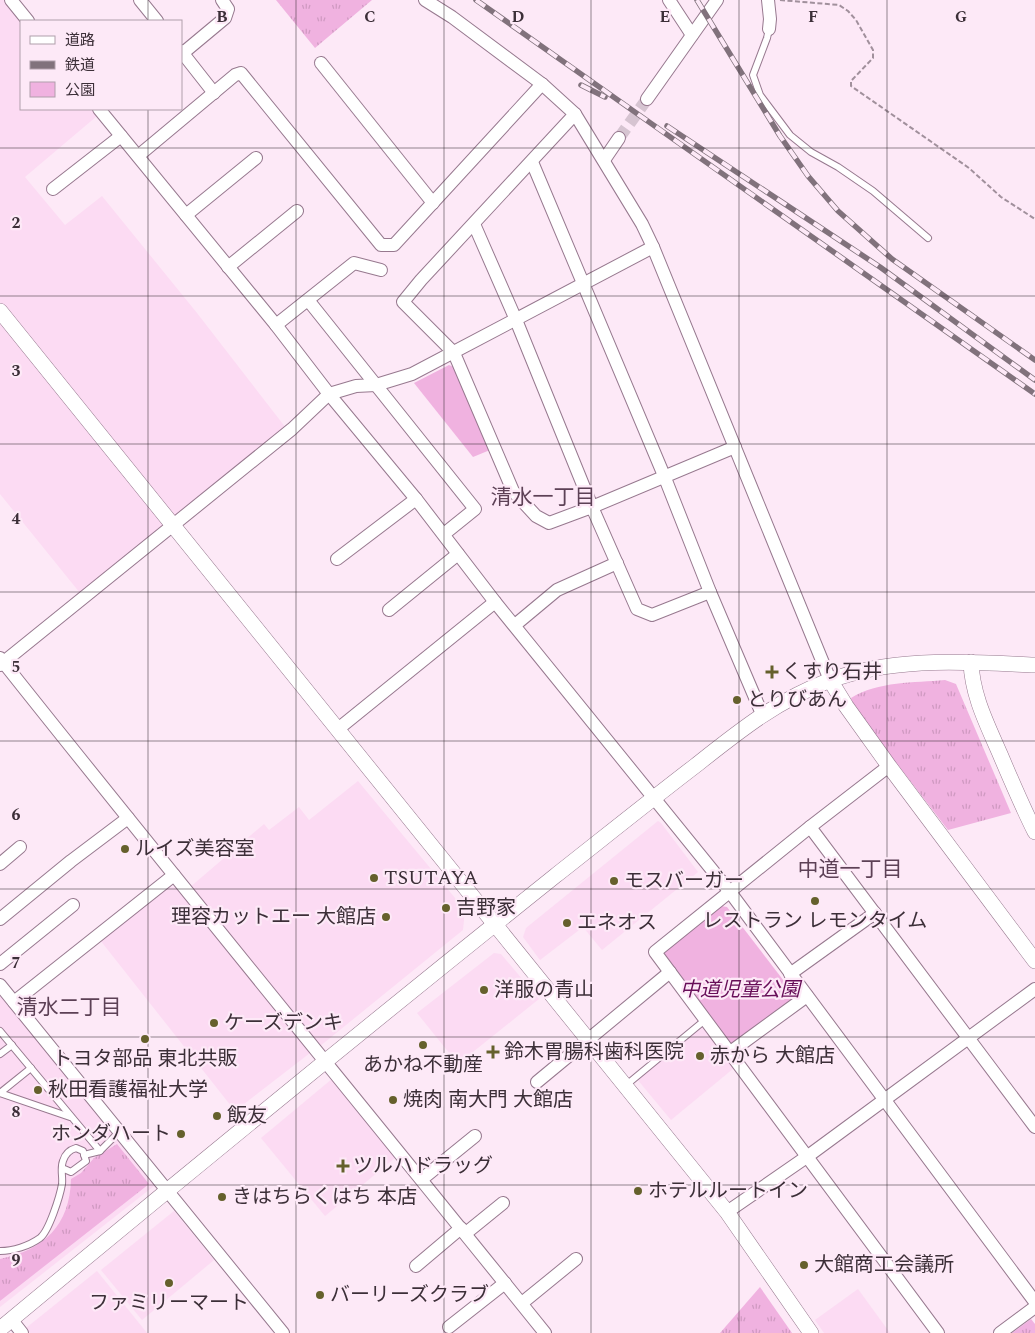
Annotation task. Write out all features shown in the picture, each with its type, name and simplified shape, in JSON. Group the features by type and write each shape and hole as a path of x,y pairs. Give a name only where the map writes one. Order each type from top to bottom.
{"street":[{"path":"11,0 27,20"},
{"path":"140,0 156,20"},
{"path":"214,93 182,52 225,18 228,8 222,0"},
{"path":"425,0 452,17 542,84 575,114 642,224 653,247 830,680 846,706 1035,961"},
{"path":"670,0 692,34"},
{"path":"647,98 717,0"},
{"path":"768,0 769,29"},
{"path":"321,63 433,203"},
{"path":"138,156 236,75 242,73 381,245 394,245 542,84"},
{"path":"102,110 276,325 329,394 444,534 495,602 730,892 1035,1302"},
{"path":"575,114 403,302 454,353 513,491 536,516 549,523 665,478 735,447"},
{"path":"53,189 121,136"},
{"path":"604,160 619,138"},
{"path":"186,215 256,158"},
{"path":"532,162 762,714"},
{"path":"228,267 297,210"},
{"path":"474,224 516,320 592,507 637,609 652,615 710,592"},
{"path":"546,1333 1,662 292,430 329,394 356,386 376,385 412,374 653,247"},
{"path":"276,325 354,263 381,270"},
{"path":"308,300 475,509 444,534"},
{"path":"0,311 624,1087 727,1212 811,1333"},
{"path":"337,560 416,499"},
{"path":"389,610 458,554"},
{"path":"515,625 557,590 617,563"},
{"path":"338,729 495,602"},
{"path":"22,1333 6,1324 494,924 762,714 804,691 830,680 867,670 928,662 1035,665"},
{"path":"971,662 972,680 978,700 1035,832"},
{"path":"890,766 655,952 938,1333"},
{"path":"0,919 71,860 128,818"},
{"path":"810,828 970,1038 1035,1127"},
{"path":"0,864 20,847"},
{"path":"14,1002 174,875"},
{"path":"0,964 72,905"},
{"path":"790,974 874,913"},
{"path":"537,1082 670,972"},
{"path":"0,985 283,1333"},
{"path":"727,1212 808,1156 1035,989"},
{"path":"729,1053 807,996"},
{"path":"422,1179 475,1136"},
{"path":"416,1266 503,1203"},
{"path":"522,1304 576,1259"},
{"path":"449,1327 505,1283"},
{"path":"1000,1333 1035,1307"}],"lane":[{"path":"769,29 753,75 760,95 785,129 811,152 838,167 873,192 928,238"},
{"path":"624,1087 705,1020"},
{"path":"0,1030 100,1151"},
{"path":"0,1054 12,1045"},
{"path":"0,1093 31,1068"},
{"path":"0,1093 72,1117"},
{"path":"84,1155 100,1151 120,1132"},
{"path":"0,1251 13,1251 41,1237 53,1215 62,1182 62,1168 62,1162 69,1150 76,1148 83,1151 86,1161 71,1172 62,1168"}],"path":[{"path":"775,0 839,6 848,10 856,20 872,50 873,58 851,81 851,86 969,168 1001,197 1035,219"}],"shaded area":[{"path":"0,0 4,0 20,20 20,110 92,110 97,116 25,177 65,225 102,196 197,313 286,428 80,593 0,494"},
{"path":"358,781 465,910 463,930 319,1047 189,888 264,824 269,830 299,807 309,820"},
{"path":"658,821 698,872 602,950 583,927 540,960 523,937 526,928"},
{"path":"166,886 179,888 310,1053 235,1111 100,940"},
{"path":"494,953 501,954 539,999 458,1064 417,1013"},
{"name":"秋田看護福祉大学","path":"0,995 154,1186 0,1307"},
{"path":"702,1025 734,1068 671,1120 637,1079"},
{"path":"332,1079 396,1157 325,1216 261,1138"},
{"path":"174,1211 214,1260 142,1320 101,1270"},
{"path":"97,1271 147,1333 30,1333 26,1328"},
{"path":"858,1289 890,1333 824,1333 815,1320"}],"green space":[{"path":"276,0 372,0 315,48"},
{"path":"449,365 456,368 490,450 473,457 414,383"},
{"path":"945,680 956,684 1011,813 948,830 854,708 851,698 873,688"},
{"name":"中道児童公園","path":"721,906 727,907 797,998 735,1045 729,1043 662,953"},
{"path":"117,1144 149,1184 0,1301 0,1259 30,1249 52,1233 66,1210 71,1179 81,1173 94,1158"},
{"path":"760,1287 792,1333 720,1333"},
{"path":"1031,1319 1035,1324 1035,1333 1012,1333"}],"tunnel":[{"path":"619,138 647,99"}],"railway":[{"path":"476,0 1035,394"},
{"path":"697,0 780,136 808,176 838,211 892,259 1035,360"},
{"path":"581,85 605,97"},
{"path":"667,126 880,267 1035,380"}],"place":[{"name":"くすり石井","path":"772,672"},
{"name":"とりびあん","path":"737,700"},
{"name":"ルイズ美容室","path":"125,849"},
{"name":"TSUTAYA","path":"374,878"},
{"name":"モスバーガー","path":"614,881"},
{"name":"レストラン レモンタイム","path":"815,901"},
{"name":"吉野家","path":"446,908"},
{"name":"理容カットエー 大館店","path":"386,917"},
{"name":"エネオス","path":"567,923"},
{"name":"洋服の青山","path":"484,990"},
{"name":"ケーズデンキ","path":"214,1023"},
{"name":"トヨタ部品 東北共販","path":"145,1039"},
{"name":"あかね不動産","path":"423,1045"},
{"name":"鈴木胃腸科歯科医院","path":"493,1052"},
{"name":"赤から 大館店","path":"700,1056"},
{"name":"秋田看護福祉大学","path":"38,1090"},
{"name":"焼肉 南大門 大館店","path":"393,1100"},
{"name":"飯友","path":"217,1116"},
{"name":"ホンダハート","path":"181,1134"},
{"name":"ツルハドラッグ","path":"343,1166"},
{"name":"ホテルルートイン","path":"638,1191"},
{"name":"きはちらくはち 本店","path":"222,1197"},
{"name":"大館商工会議所","path":"804,1265"},
{"name":"ファミリーマート","path":"169,1283"},
{"name":"バーリーズクラブ","path":"320,1295"}],"district":[{"name":"清水一丁目","path":"543,498"},
{"name":"中道一丁目","path":"850,870"},
{"name":"清水二丁目","path":"69,1008"}]}
